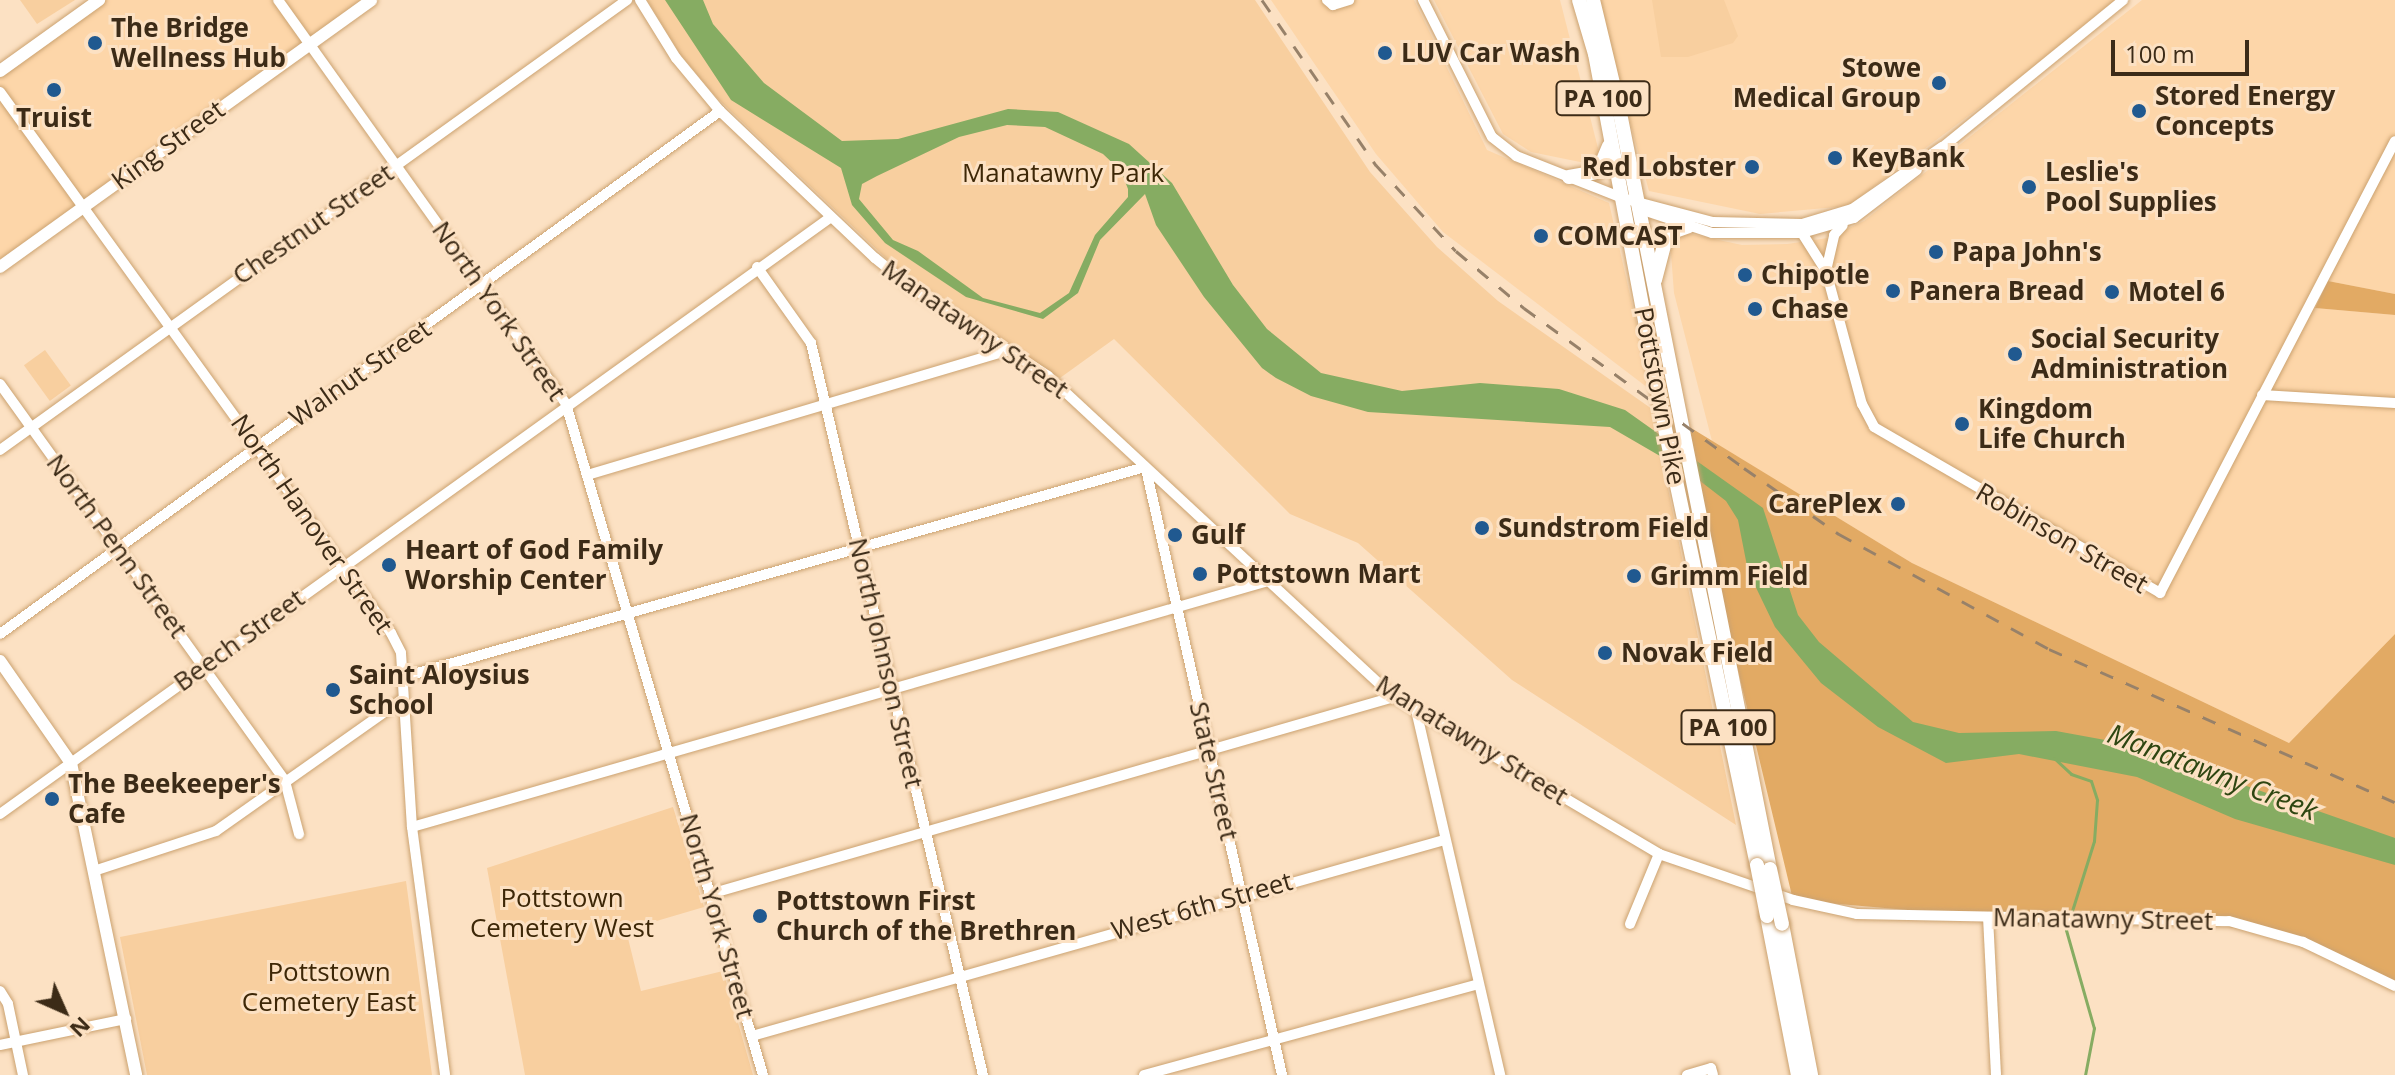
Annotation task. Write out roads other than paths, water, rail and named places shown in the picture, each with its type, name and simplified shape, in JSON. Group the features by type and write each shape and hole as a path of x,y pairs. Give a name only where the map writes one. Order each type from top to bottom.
{"highway":[{"name":"Pottstown Pike","path":"1579,0 1611,138 1632,203 1654,293 1716,599 1763,867 1767,916 1798,1075"},
{"name":"Pottstown Pike","path":"1593,0 1632,203 1664,424 1763,867 1782,924 1811,1075"},
{"path":"1569,177 1598,172 1611,138"},
{"path":"1654,293 1661,243 1675,228 1689,226"}],"main road":[{"path":"0,71 99,0"},
{"name":"King Street","path":"0,267 371,0"},
{"path":"0,661 71,763 97,870 136,1075"}],"street":[{"name":"North York Street","path":"278,0 566,404 763,1075"},
{"name":"Chestnut Street","path":"0,450 169,325 627,0"},
{"name":"Manatawny Street","path":"640,0 676,58 720,111 831,217 892,273 1048,376 1394,697 1659,854 1793,900 1857,914 2229,921 2303,942 2395,986"},
{"path":"1327,0 1333,5 1349,0"},
{"path":"1423,0 1492,137 1516,156 1689,226 1740,236 1845,223 1896,191 1942,147"},
{"path":"1632,203 1713,222 1802,228 1852,209 1942,147 2123,0"},
{"name":"North Hanover Street","path":"0,92 391,633 403,677 412,827 445,1075"},
{"name":"Walnut Street","path":"0,634 720,111"},
{"name":"Robinson Street","path":"1802,228 1826,271 1862,404 1874,427 2149,590 2160,593 2395,141"},
{"name":"Beech Street","path":"0,814 203,664 831,217"},
{"name":"Robinson Street","path":"1826,271 1834,235 1845,223"},
{"name":"North Johnson Street","path":"757,267 811,343 983,1075"},
{"path":"587,475 826,407 1009,350"},
{"name":"North Penn Street","path":"0,384 285,781 299,834"},
{"path":"2262,395 2395,403"},
{"path":"403,677 860,551 1145,467"},
{"name":"State Street","path":"1145,467 1282,1075"},
{"path":"412,827 1268,581"},
{"path":"710,894 1394,697"},
{"path":"97,870 216,831 402,700"},
{"path":"1416,710 1500,1075"},
{"name":"West 6th Street","path":"752,1036 1241,894 1444,840"},
{"path":"1630,924 1659,854"},
{"path":"1988,917 1996,1075"},
{"path":"1144,1075 1478,984"},
{"path":"0,991 8,1004 23,1075"},
{"path":"0,1045 126,1019"},
{"path":"1687,1075 1712,1072"}],"waterway":[{"path":"2054,758 2071,774 2091,781 2097,800 2094,841 2066,930 2094,1028 2085,1075"}],"railway":[{"path":"1262,0 1376,165 1456,251 1524,308 1744,468 1839,534 2049,649 2395,802"}],"place":[{"name":"The Bridge Wellness Hub","path":"95,43"},
{"name":"LUV Car Wash","path":"1385,53"},
{"name":"Stowe Medical Group","path":"1939,83"},
{"name":"Truist","path":"54,90"},
{"name":"Stored Energy Concepts","path":"2139,111"},
{"name":"KeyBank","path":"1835,158"},
{"name":"Red Lobster","path":"1752,167"},
{"name":"Leslie's Pool Supplies","path":"2029,187"},
{"name":"COMCAST","path":"1541,236"},
{"name":"Papa John's","path":"1936,252"},
{"name":"Chipotle","path":"1745,275"},
{"name":"Panera Bread","path":"1893,291"},
{"name":"Motel 6","path":"2112,292"},
{"name":"Chase","path":"1755,309"},
{"name":"Social Security Administration","path":"2015,354"},
{"name":"Kingdom Life Church","path":"1962,424"},
{"name":"CarePlex","path":"1898,504"},
{"name":"Sundstrom Field","path":"1482,528"},
{"name":"Gulf","path":"1175,535"},
{"name":"Heart of God Family Worship Center","path":"389,565"},
{"name":"Pottstown Mart","path":"1200,574"},
{"name":"Grimm Field","path":"1634,576"},
{"name":"Novak Field","path":"1605,653"},
{"name":"Saint Aloysius School","path":"333,690"},
{"name":"The Beekeeper's Cafe","path":"52,799"},
{"name":"Pottstown First Church of the Brethren","path":"760,916"}],"park label":[{"name":"Manatawny Park","path":"1063,173"},
{"name":"Pottstown Cemetery West","path":"562,913"},
{"name":"Pottstown Cemetery East","path":"329,987"}],"water label":[{"name":"Manatawny Creek","path":"2213,771"}]}
